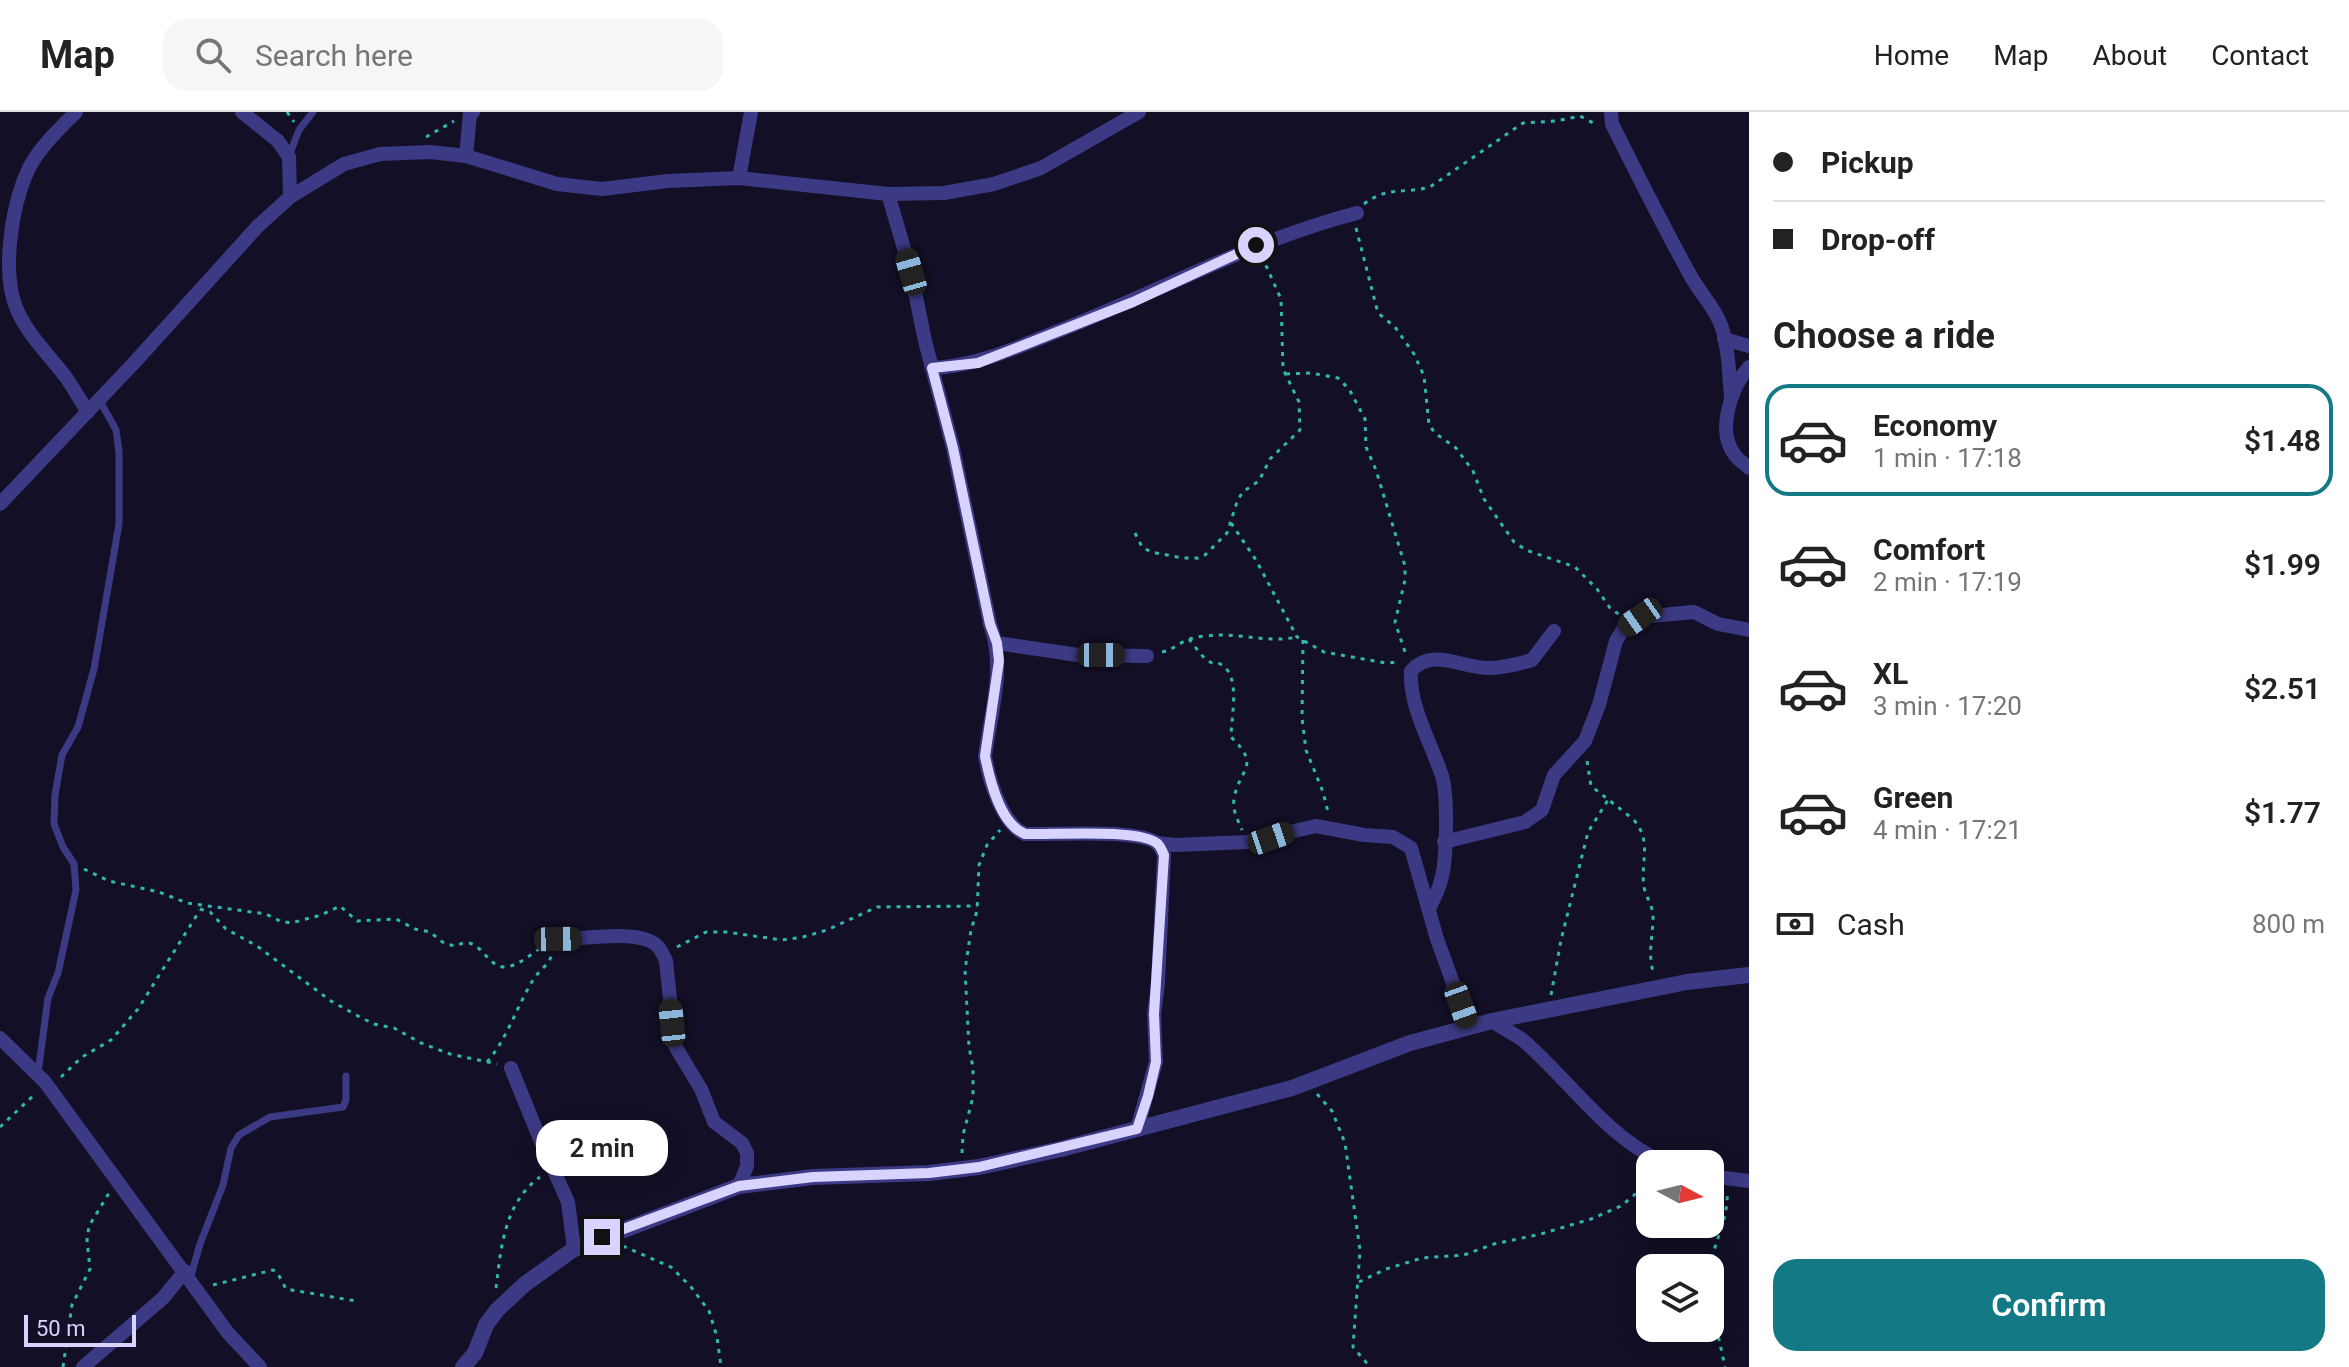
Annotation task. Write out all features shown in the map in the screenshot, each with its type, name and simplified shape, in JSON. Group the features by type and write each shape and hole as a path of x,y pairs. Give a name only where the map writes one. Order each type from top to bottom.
{"street":[{"path":"76,112 35,157 20,190 9,276 21,318 88,412"},
{"path":"242,112 278,141 289,157 290,197"},
{"path":"466,156 471,112"},
{"path":"739,178 751,112"},
{"path":"0,504 173,320 238,245 290,197 344,164 406,151 466,156 557,184 602,189 668,181 739,178 888,194 944,193 1005,180 1041,168 1139,112"},
{"path":"1611,112 1612,124 1701,295 1713,309 1724,339 1731,398 1726,436 1734,455 1749,468"},
{"path":"888,194 911,272 953,448 990,624 997,643 999,661 985,756 1007,821 1025,834 1122,835 1175,845 1247,842 1307,827 1404,841 1411,848 1469,1027"},
{"path":"932,368 978,363 1133,302 1256,245 1357,213"},
{"path":"1724,339 1749,346"},
{"path":"1731,398 1749,367"},
{"path":"1444,842 1532,818 1545,804 1554,775 1585,741 1599,705 1616,641 1624,628 1640,617 1694,612 1718,624 1749,630"},
{"path":"1429,909 1442,880 1444,780 1416,706 1410,683 1411,671 1424,659 1435,658 1491,668 1532,660 1554,631"},
{"path":"997,643 1078,655 1147,656"},
{"path":"1137,1129 1156,1062 1154,1014 1164,855 1157,843"},
{"path":"558,939 630,937 650,941 660,949 664,956 675,1046 701,1089 714,1122 742,1143 747,1153 747,1166 739,1186"},
{"path":"463,1367 475,1353 493,1316 525,1284 574,1249 739,1186 813,1177 929,1173 1047,1152 1307,1082 1410,1043 1492,1021 1659,988 1749,975"},
{"path":"1492,1021 1523,1040 1609,1128 1639,1150"},
{"path":"0,1038 44,1081 228,1333 260,1367"},
{"path":"511,1068 568,1202 574,1249"},
{"path":"1726,1179 1749,1181"},
{"path":"83,1367 163,1298 191,1280"}],"lane":[{"path":"289,157 299,130 313,112"},
{"path":"44,1081 48,998 58,973 76,890 74,864 54,824 55,795 62,755 78,727 94,669 119,524 116,430 99,399"},
{"path":"191,1280 200,1244 223,1185 231,1148 239,1135 270,1117 343,1107 346,1076"}],"path":[{"path":"406,151 440,127 471,112"},
{"path":"1618,135 1580,116 1523,123 1430,187 1414,192 1397,190 1379,193 1365,202 1357,213 1356,233 1378,313 1395,327 1414,354 1424,376 1429,425 1456,448 1473,471 1484,499 1514,542 1526,550 1575,567 1614,612 1640,617"},
{"path":"1135,533 1142,547 1151,552 1198,558 1221,542 1238,499 1259,481 1270,459 1300,430 1299,402 1282,357 1284,324 1281,299 1256,245"},
{"path":"1231,523 1250,549 1297,637 1324,652 1386,663 1408,661 1395,622 1405,580 1405,566 1366,447 1365,419 1360,406 1338,378 1311,373 1286,374"},
{"path":"1147,656 1167,651 1189,639 1234,636 1276,642 1297,637"},
{"path":"1189,639 1208,661 1221,664 1231,677 1235,695 1231,737 1247,755 1249,762 1234,798 1234,811 1247,842"},
{"path":"1303,640 1302,718 1306,750 1323,792 1332,829"},
{"path":"1585,741 1591,786 1633,819 1643,837 1646,855 1643,885 1653,907 1651,967 1659,988"},
{"path":"1547,1011 1588,832 1608,800"},
{"path":"963,1169 963,1135 973,1097 965,970 977,906 979,865 987,845 1007,821"},
{"path":"74,864 109,881 159,892 210,912 226,929 257,946 331,1001 374,1024 394,1028 450,1054 511,1068"},
{"path":"202,908 224,907 266,914 291,923 340,906 357,921 396,919 415,929 430,932 445,944 456,946 471,943 483,950 497,965 505,967 554,941 551,958 530,983 498,1050 487,1062"},
{"path":"664,956 706,932 782,940 827,930 877,907 977,906"},
{"path":"0,1127 19,1112 44,1081 111,1040 138,1009 202,908"},
{"path":"1307,1082 1332,1111 1345,1143 1360,1250 1353,1347 1370,1367"},
{"path":"493,1316 504,1232 513,1208 530,1184 552,1167"},
{"path":"1712,1254 1728,1207 1726,1179"},
{"path":"63,1367 72,1305 90,1269 89,1226 117,1180"},
{"path":"1359,1282 1386,1269 1422,1258 1464,1255 1494,1244 1591,1219 1621,1206 1636,1194"},
{"path":"602,1237 671,1267 691,1287 709,1311 721,1367"},
{"path":"191,1280 273,1270 286,1289 356,1301"},
{"path":"1720,1342 1725,1367"}],"route":[{"path":"602,1237 739,1186 813,1177 929,1173 979,1167 1137,1129 1156,1062 1154,1014 1164,855 1157,843 1146,839 1087,833 1025,834 1007,821 985,756 999,661 997,643 990,624 953,448 932,368 978,363 1133,302 1256,245"}]}
